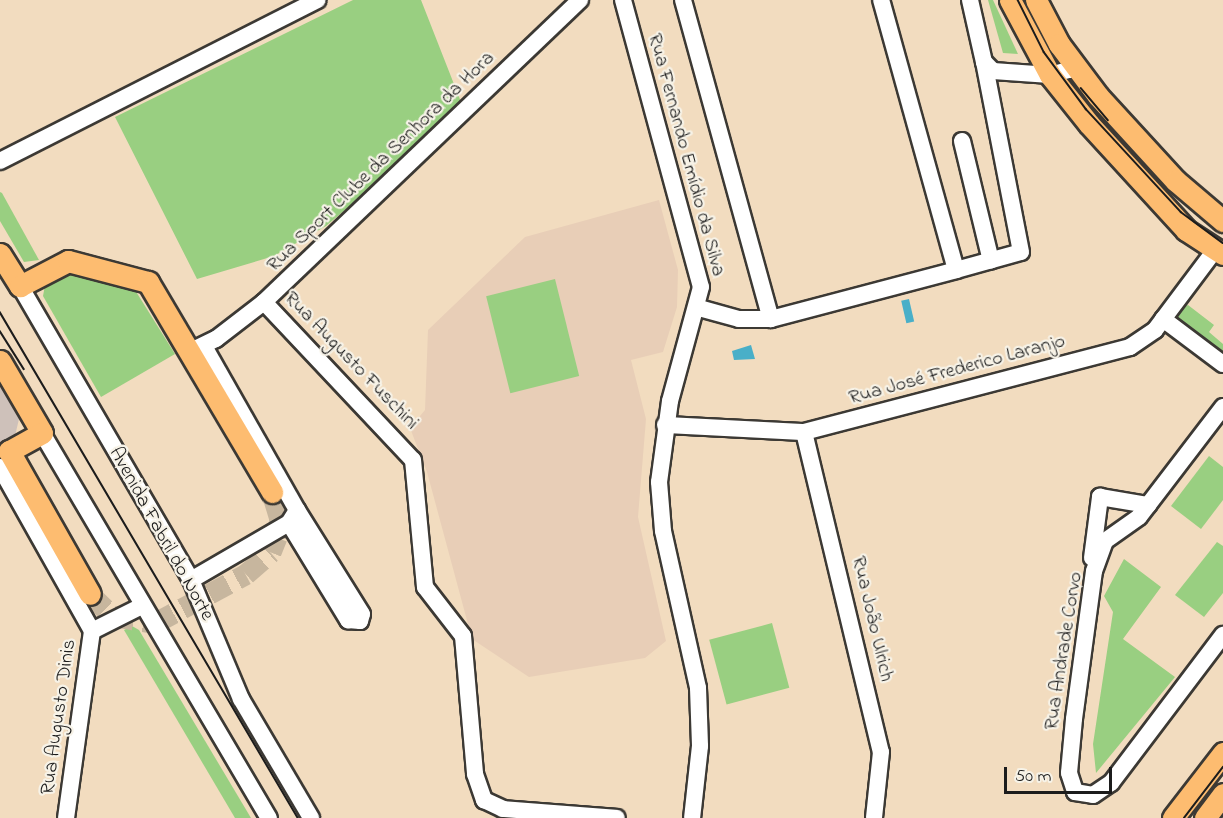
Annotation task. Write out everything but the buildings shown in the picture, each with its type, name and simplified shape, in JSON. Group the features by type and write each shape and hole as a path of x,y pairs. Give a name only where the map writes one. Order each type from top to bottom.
{"main road":[{"path":"1010,0 1050,75 1173,218 1219,252"},
{"path":"1036,0 1073,63 1176,181 1223,221"},
{"name":"Avenida Fabril do Norte","path":"0,254 20,286"},
{"path":"20,286 68,261 138,276 152,286 198,348 272,492"},
{"path":"0,361 42,433 3,458 90,594"},
{"path":"1173,818 1223,753"},
{"path":"1205,818 1223,794"}],"street":[{"path":"0,161 318,0"},
{"name":"Rua Sport Clube da Senhora da Hora","path":"198,348 264,302 580,0"},
{"name":"Rua Fernando Emídio da Silva","path":"623,0 699,277 699,308 665,425 659,503 699,714 692,818"},
{"path":"683,0 771,319"},
{"path":"881,0 956,270"},
{"path":"699,308 739,319 771,319 1021,252 970,0"},
{"path":"984,62 999,74 1050,75 1067,71 1073,63"},
{"path":"962,141 991,261"},
{"name":"Rua José Frederico Laranjo","path":"665,425 804,432 1130,347 1163,319 1219,252"},
{"name":"Avenida Fabril do Norte","path":"20,286 191,580 241,699 311,818"},
{"name":"Rua Augusto Fuschini","path":"264,302 413,460 425,587 463,636 478,791 503,809 617,818"},
{"path":"1163,319 1223,364"},
{"path":"198,348 348,620 360,621 363,614 293,517"},
{"name":"Rua Andrade Corvo","path":"1223,407 1148,505 1107,538 1094,571 1069,773 1081,796 1111,783 1223,635"},
{"name":"Rua João Ulrich","path":"804,432 881,752 874,818"},
{"path":"42,433 269,818"},
{"name":"Rua Augusto Dinis","path":"3,458 92,631 66,818"},
{"path":"1094,571 1100,497 1148,505"},
{"path":"191,580 293,517"},
{"path":"92,631 142,606"}],"shaded area":[{"path":"659,200 678,270 677,307 663,352 631,360 646,419 638,517 666,641 645,658 529,677 472,639 427,472 410,428 425,410 428,330 525,237"},
{"path":"0,384 19,419 15,436 0,448"}],"green space":[{"path":"353,0 421,0 461,102 428,133 430,138 326,226 274,256 197,279 115,117"},
{"path":"988,0 993,0 1018,54 1003,53"},
{"path":"0,192 39,260 24,262 0,221"},
{"path":"65,272 135,290 175,354 101,397 43,296 45,285"},
{"path":"555,279 579,376 510,393 486,296"},
{"path":"1188,305 1214,325 1209,332 1223,344 1223,353 1178,318 1179,309"},
{"path":"1209,456 1223,467 1223,500 1201,529 1171,506"},
{"path":"1217,542 1223,546 1223,593 1204,617 1175,595"},
{"path":"1124,559 1161,587 1123,639 1175,677 1096,773 1093,744 1113,612 1104,596"},
{"path":"772,623 789,688 727,705 709,640"},
{"path":"132,626 139,630 251,818 235,818 124,630"}],"water":[{"path":"909,299 914,321 906,323 901,301"},
{"path":"751,345 755,359 734,360 732,351"}],"tunnel":[{"path":"90,594 113,616 155,623 246,574 271,552 277,537 280,519 272,492"}],"tram line":[{"path":"1018,0 1044,52 1086,109 1181,212 1223,243"},
{"path":"1081,88 1108,120"},
{"path":"0,312 298,818"},
{"path":"0,331 24,369"},
{"path":"1184,818 1223,767"}]}
